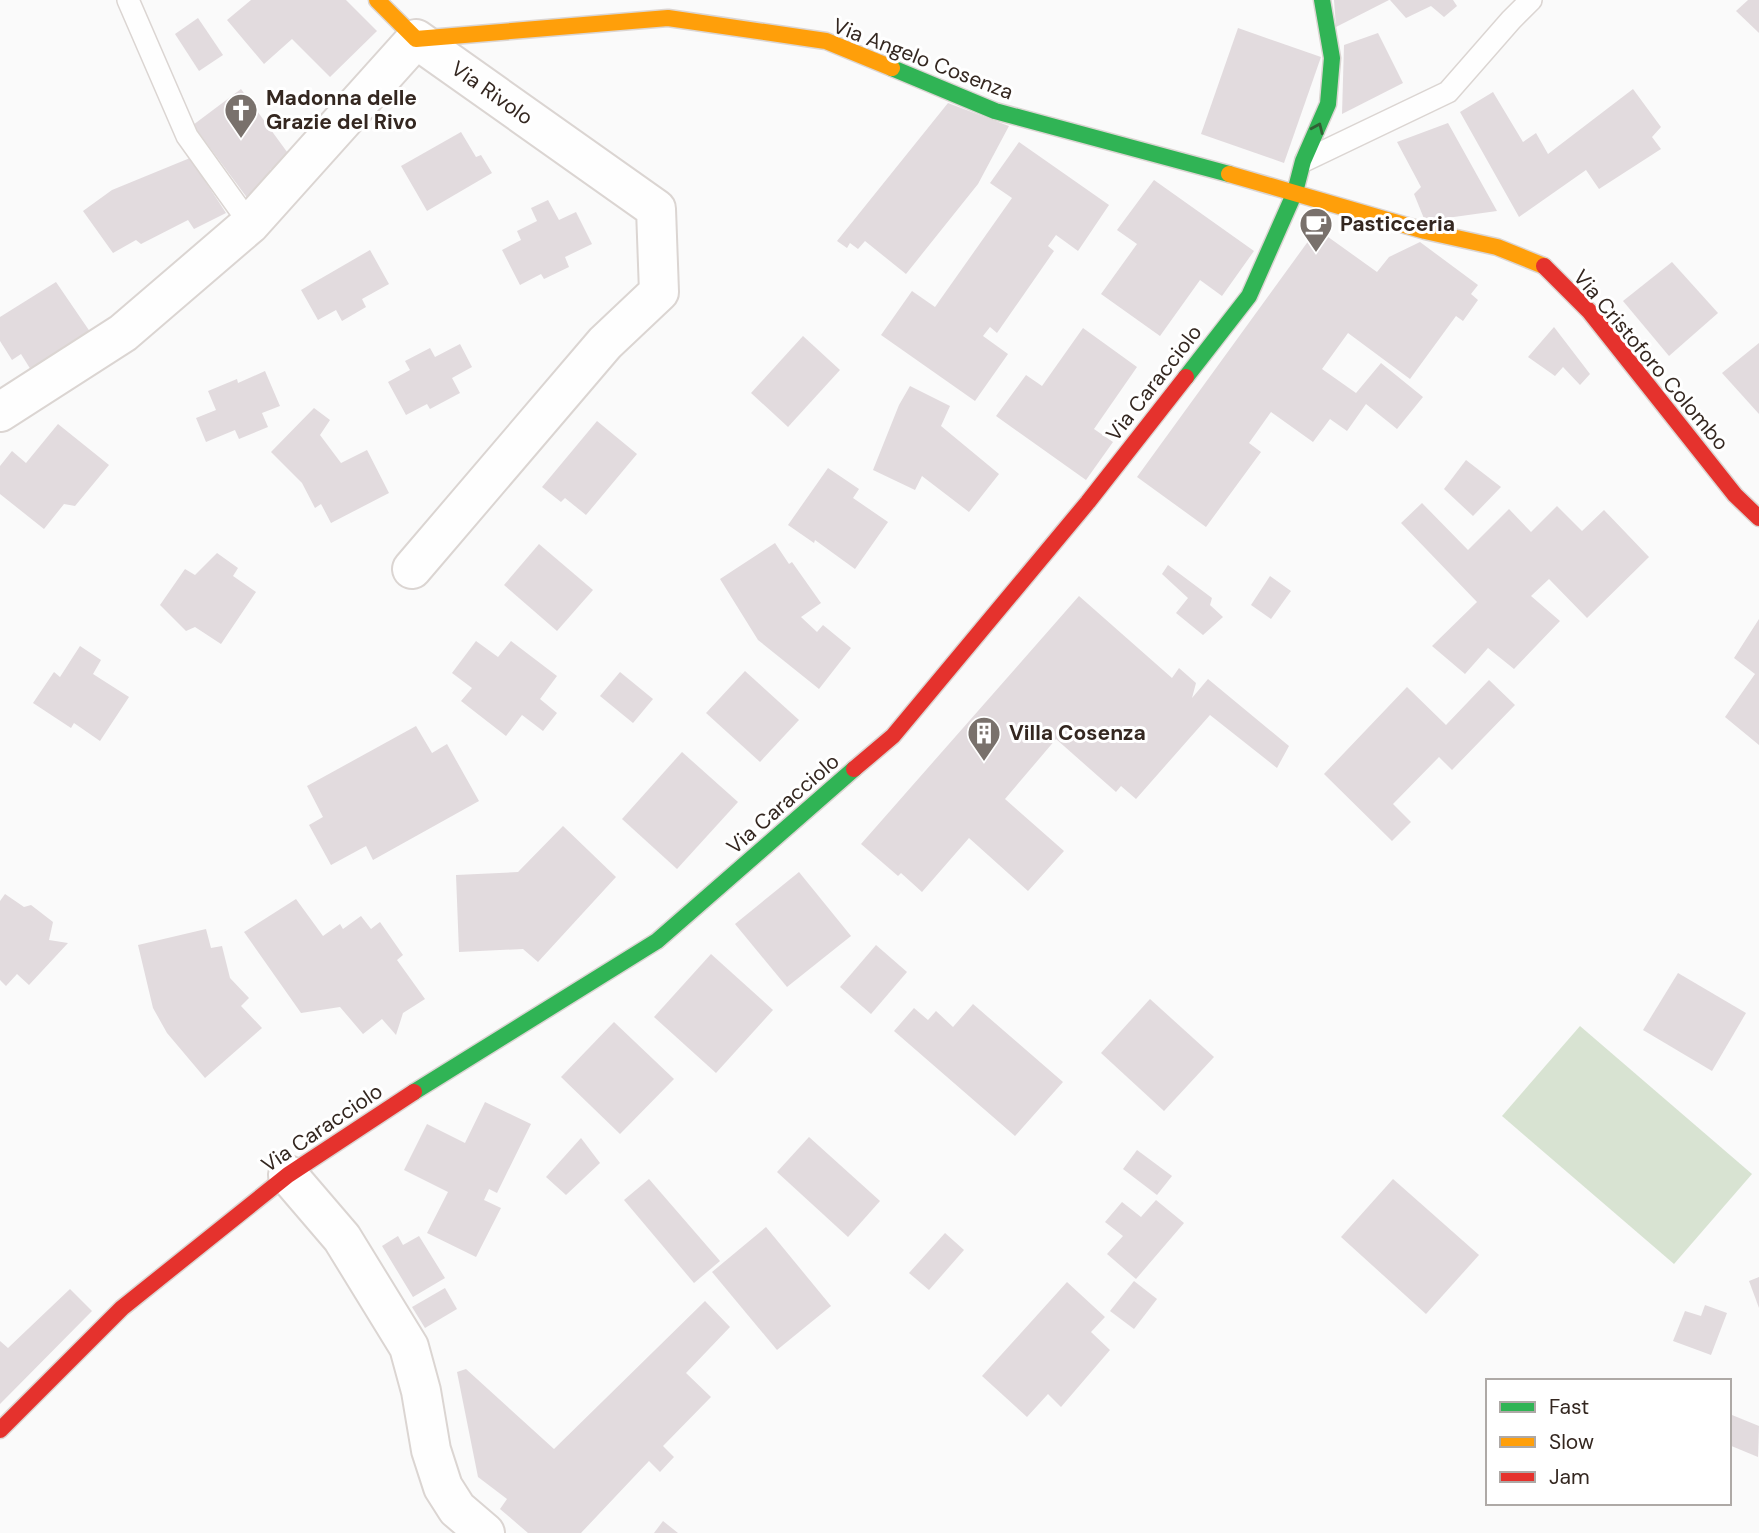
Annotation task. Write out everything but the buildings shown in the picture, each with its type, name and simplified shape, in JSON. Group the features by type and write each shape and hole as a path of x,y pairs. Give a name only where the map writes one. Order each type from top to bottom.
{"street":[{"path":"0,412 123,333 250,224 416,39 377,0"},
{"name":"Via Caracciolo","path":"0,1430 122,1308 257,1199 288,1175 469,1056 657,941 893,736 1088,502 1250,296 1295,192 1303,161 1328,104 1332,58 1322,0"},
{"name":"Via Angelo Cosenza","path":"416,39 668,19 826,41 995,111 1295,192"},
{"name":"Via Rivolo","path":"412,569 605,343 659,292 656,209 416,39"},
{"name":"Via Cristoforo Colombo","path":"1295,192 1425,231 1497,247 1542,264 1589,311 1735,495 1759,518"},
{"path":"288,1175 342,1238 409,1347 421,1391 431,1450 443,1486 457,1509 485,1533"}],"lane":[{"path":"128,0 187,136 250,224"},
{"path":"1303,161 1448,92 1511,19 1531,0"}],"green space":[{"path":"1580,1026 1752,1174 1674,1264 1502,1116"}],"traffic: fast":[{"path":"1186,377 1249,296 1295,192 1303,161 1328,104 1332,58 1322,0"},
{"path":"892,68 995,111 1229,174"},
{"path":"414,1092 657,941 854,769"}],"traffic: slow":[{"path":"377,0 416,39 668,18 826,41 892,68"},
{"path":"1229,174 1425,231 1497,247 1544,266"}],"traffic: jam":[{"path":"1544,266 1589,311 1735,495 1759,518"},
{"path":"854,769 893,736 1088,502 1186,377"},
{"path":"0,1430 122,1308 288,1175 414,1092"}],"place":[{"name":"Madonna delle Grazie del Rivo","path":"241,140"},
{"name":"Pasticceria","path":"1316,254"},
{"name":"Villa Cosenza","path":"984,763"}]}
